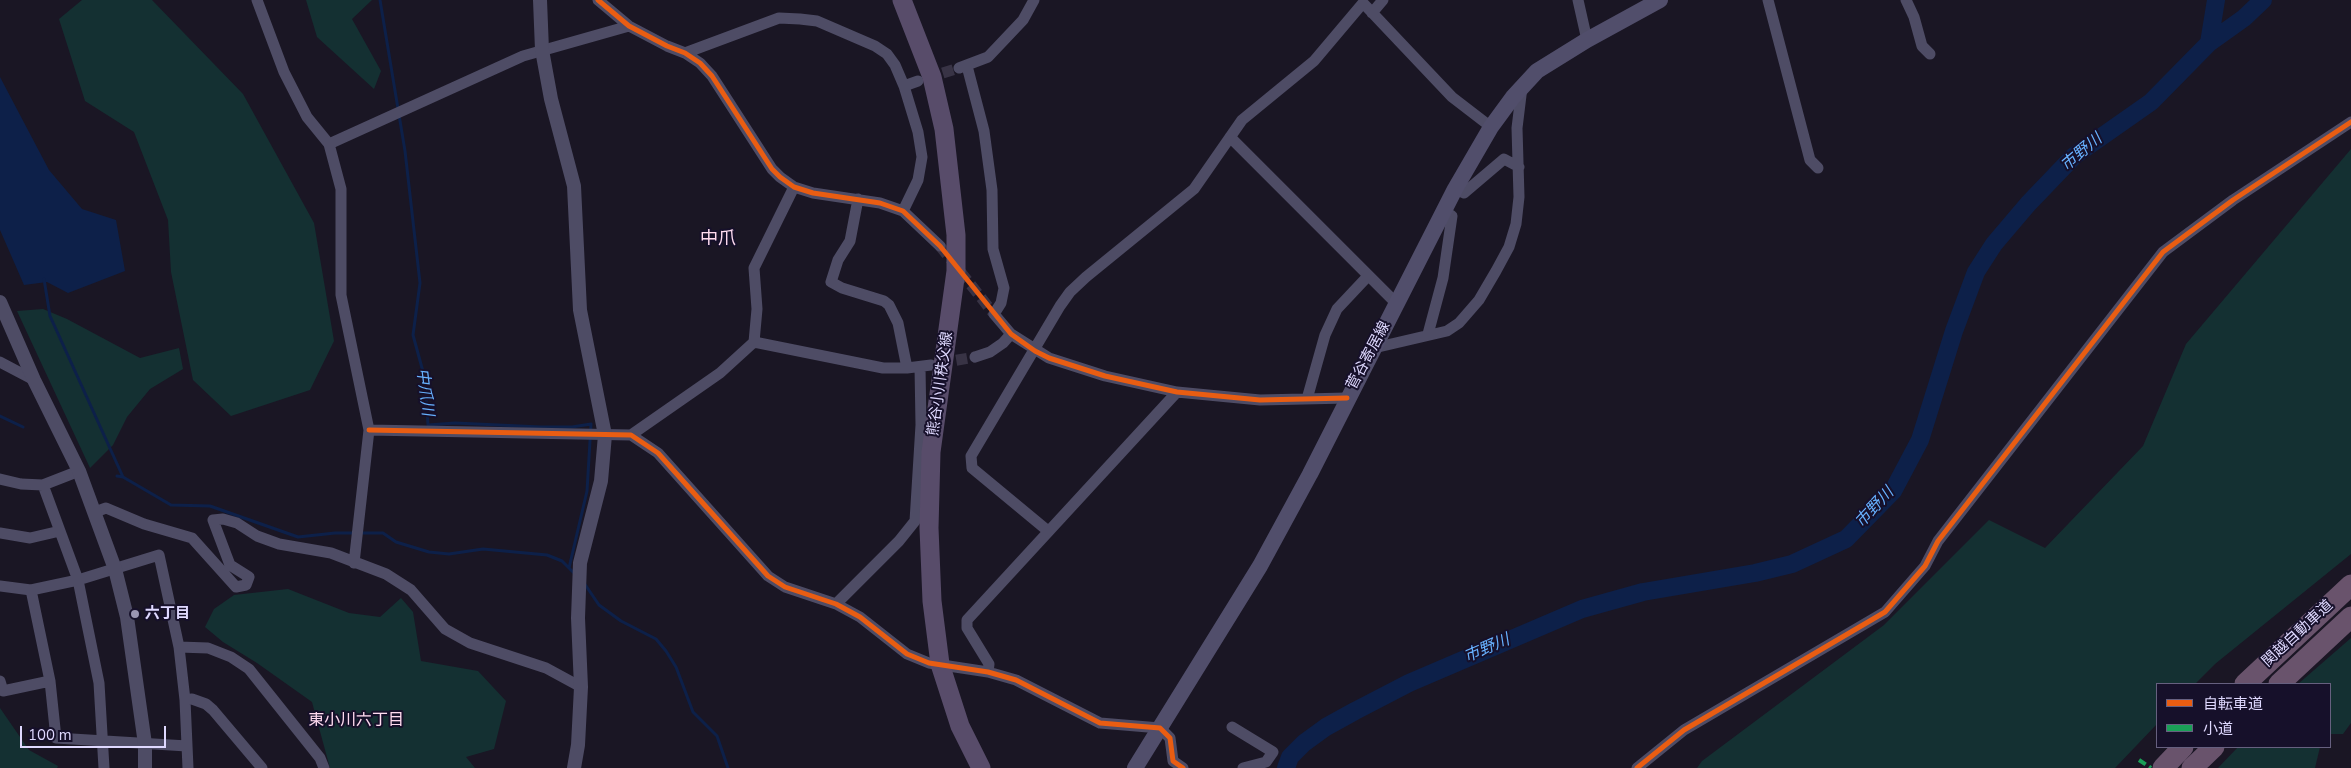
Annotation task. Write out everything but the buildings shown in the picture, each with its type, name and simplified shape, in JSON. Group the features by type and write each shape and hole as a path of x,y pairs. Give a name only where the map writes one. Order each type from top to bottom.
{"highway":[{"name":"関越自動車道","path":"2246,683 2351,585"},
{"name":"関越自動車道","path":"2280,683 2351,617"},
{"path":"2163,768 2182,748"},
{"path":"2192,768 2213,748"}],"main road":[{"name":"熊谷小川秩父線","path":"902,0 932,77 944,129 956,235 956,272 931,452 929,528 932,601 940,664 960,726 981,768"},
{"name":"菅谷寄居線","path":"1135,768 1260,566 1310,474 1455,189 1491,127 1537,71 1660,0"}],"street":[{"path":"257,0 284,72 307,117 329,144 341,189 341,295 369,430 354,563"},
{"path":"540,0 542,50 551,99 574,186 580,310 605,435 601,481 580,563 578,618 581,687 578,745 574,768"},
{"path":"598,0 629,26 667,46 685,52 712,76 772,169 794,186 813,193 880,203 903,211 924,228 940,246"},
{"path":"1034,0 1023,20 988,57 963,67 984,131 992,190 994,249 1004,288 1001,304 994,314 1011,334 1035,351 1048,358 1105,376 1177,392 1260,400 1348,398"},
{"path":"1372,13 1383,0"},
{"path":"1578,0 1588,40"},
{"path":"1768,0 1810,160 1818,168"},
{"path":"1906,0 1914,17 1922,46 1930,54"},
{"path":"1048,531 976,472 971,464 971,456 1070,292 1194,189 1242,120 1314,61 1363,4 1452,97 1491,127"},
{"path":"685,52 779,18 817,21 876,46 895,65 904,86 918,132 922,157 918,180 903,211"},
{"path":"329,144 524,56 629,26"},
{"path":"904,86 918,81"},
{"path":"1374,348 1447,331 1459,323 1479,300 1496,271 1509,247 1516,224 1519,197 1517,128 1522,87"},
{"path":"1637,768 1684,730 1884,612 1925,566 1938,541 2163,252 2233,200 2351,122"},
{"path":"1230,137 1396,304"},
{"path":"1455,189 1464,193 1504,158 1519,167"},
{"path":"631,435 720,373 754,342 757,309 754,268 794,186"},
{"path":"858,199 850,241 838,260 832,282 842,288 884,301 889,305 898,323 907,368"},
{"path":"1428,334 1443,278 1452,216 1444,211"},
{"path":"1307,399 1325,335 1337,309 1368,276"},
{"path":"0,302 34,380 79,471 115,570 127,617 145,744 145,768"},
{"path":"975,357 990,352 1003,343 1011,334"},
{"path":"754,342 884,368 926,366 915,521 899,541 836,604"},
{"path":"0,362 34,380"},
{"path":"988,672 990,664 967,628 967,620 1177,392"},
{"path":"369,430 631,435 658,453 768,576 785,588 836,604 860,617 907,654 929,663 988,672 1016,680 1100,723 1160,728 1170,738 1171,765 1183,768"},
{"path":"0,479 20,484 43,485 79,471"},
{"path":"43,485 78,580 99,683 104,741 104,768"},
{"path":"95,512 106,508 144,524 192,538 236,587 246,585 249,577 230,565 213,520 224,519 237,523 257,536 279,544 331,553 386,574 411,590 445,629 470,643 546,668 581,687"},
{"path":"0,533 30,538 60,531"},
{"path":"0,586 30,590 115,570 159,555 179,647 190,767"},
{"path":"30,590 50,681 56,738 187,746"},
{"path":"179,647 208,648 231,657 249,669 320,758 324,768"},
{"path":"0,681 2,691 50,681"},
{"path":"185,700 192,699 206,704 213,710 262,768"},
{"path":"1232,727 1272,752 1266,762 1243,768"}],"green space":[{"path":"82,0 152,0 243,94 314,223 334,341 310,390 231,416 193,380 171,272 168,220 134,132 85,101 59,19"},
{"path":"306,0 372,0 352,19 381,71 374,89 317,37"},
{"path":"2351,149 2351,554 2215,664 2196,683 2156,683 2156,725 2115,768 1697,768 1702,761 1884,625 1989,520 2045,548 2143,446 2186,344"},
{"path":"43,309 67,319 140,358 179,348 183,369 150,389 127,417 113,445 90,468 17,311"},
{"path":"288,589 349,613 380,617 401,598 413,612 421,661 478,671 506,701 494,749 466,757 475,768 330,768 312,702 257,663 223,642 205,627 214,609 234,595"},
{"path":"2351,638 2351,723 2343,734 2331,734 2331,683 2299,683"},
{"path":"0,708 29,750 58,766 57,768 0,768"},
{"path":"2237,748 2320,748 2315,768 2218,768"}],"water":[{"path":"0,77 49,170 82,209 116,220 125,271 68,293 47,282 24,285 0,230"}],"waterway":[{"name":"中爪川","path":"380,0 405,151 420,283 413,335 425,379 428,425 455,423 572,427 591,424 587,491 569,568"},
{"path":"2209,43 2216,0"},
{"name":"市野川","path":"1286,768 1290,757 1304,743 1326,727 1355,711 1409,683 1582,609 1643,592 1755,573 1792,564 1846,539 1893,491 1920,440 1954,331 1976,272 1994,244 2028,204 2074,156 2151,102 2209,43 2244,18 2263,0"},
{"path":"44,279 50,316 123,477"},
{"path":"0,416 23,427"},
{"path":"117,476 123,477 171,505 210,506 298,537 335,533 383,533 396,542 429,552 449,554 483,549 547,555 562,561 574,573"},
{"name":"中爪川","path":"584,583 599,605 621,621 656,639 666,651 676,667 693,712 717,736 728,768"}],"tunnel":[{"path":"927,78 959,68"},
{"path":"940,246 994,314"},
{"path":"940,363 975,357"}],"marked path":[{"path":"2139,760 2151,768"}],"cycle path":[{"path":"598,0 629,26 667,46 685,53 700,63 712,76 772,169 794,187 813,193 880,203 903,211 940,246 1011,334 1035,351 1049,358 1105,376 1177,392 1260,400 1347,398"},
{"path":"1637,768 1684,730 1885,612 1925,566 1938,541 2163,252 2233,200 2351,122"},
{"path":"369,430 631,435 658,453 768,576 785,587 836,604 860,617 907,654 929,663 988,672 1016,680 1100,723 1160,728 1170,738 1173,761 1183,768"}],"place":[{"name":"六丁目","path":"135,614"}],"district":[{"name":"中爪","path":"718,240"},
{"name":"東小川六丁目","path":"356,721"}]}
